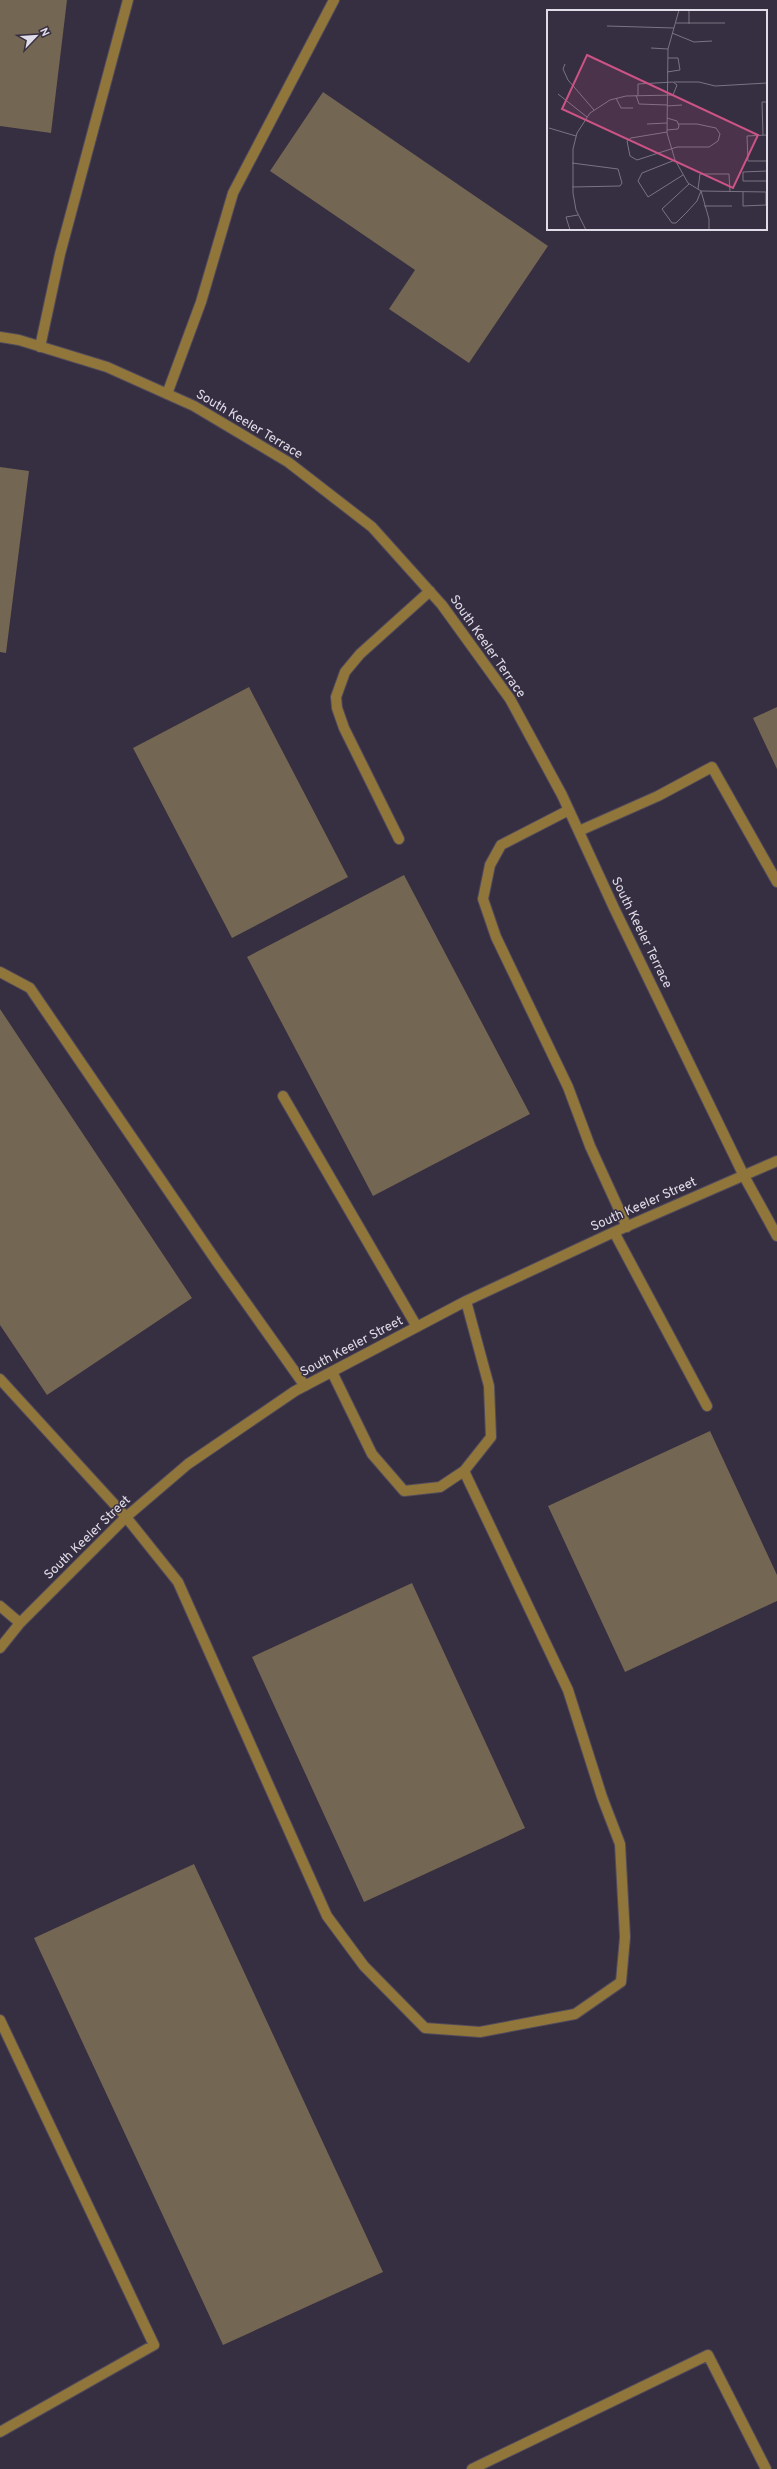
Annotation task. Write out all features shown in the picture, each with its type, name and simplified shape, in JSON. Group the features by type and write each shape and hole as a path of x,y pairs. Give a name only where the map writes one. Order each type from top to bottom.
{"street":[{"path":"40,347 60,254 128,0"},
{"path":"167,394 201,302 233,193 334,0"},
{"name":"South Keeler Terrace","path":"0,337 107,367 194,406 288,462 372,527 430,591 442,605 510,699 569,810 744,1176 777,1236"},
{"path":"399,839 344,728 337,708 336,697 345,672 360,654 430,591"},
{"path":"579,831 658,796 712,767 777,882"},
{"path":"569,810 501,845 490,865 483,898 496,937 568,1087 590,1146 627,1227"},
{"path":"0,972 30,988 217,1262 305,1386"},
{"path":"283,1096 417,1327"},
{"name":"South Keeler Street","path":"0,1648 20,1624 126,1517 188,1464 305,1386 466,1301 614,1232 777,1161"},
{"path":"614,1232 707,1406"},
{"path":"332,1372 372,1454 404,1491 440,1487 464,1471 491,1437 489,1386 466,1301"},
{"path":"0,1379 126,1517 178,1582 327,1916 364,1966 425,2028 480,2032 575,2014 621,1982 626,1937 620,1844 602,1797 568,1690 464,1471"},
{"path":"0,1606 20,1624"},
{"path":"0,2020 154,2345 0,2432"},
{"path":"472,2469 708,2355 766,2469"}],"building":[{"path":"0,0 67,0 51,133 0,126"},
{"path":"323,92 548,246 469,363 389,309 415,270 270,171"},
{"path":"0,467 29,471 6,653 0,652"},
{"path":"249,687 348,877 232,938 133,748"},
{"path":"777,707 777,769 753,718"},
{"path":"404,875 530,1114 373,1196 247,957"},
{"path":"0,1009 192,1298 47,1395 0,1325"},
{"path":"710,1431 777,1575 777,1601 625,1672 548,1506"},
{"path":"412,1583 525,1828 364,1902 252,1657"},
{"path":"194,1864 383,2272 223,2345 34,1938"}]}
